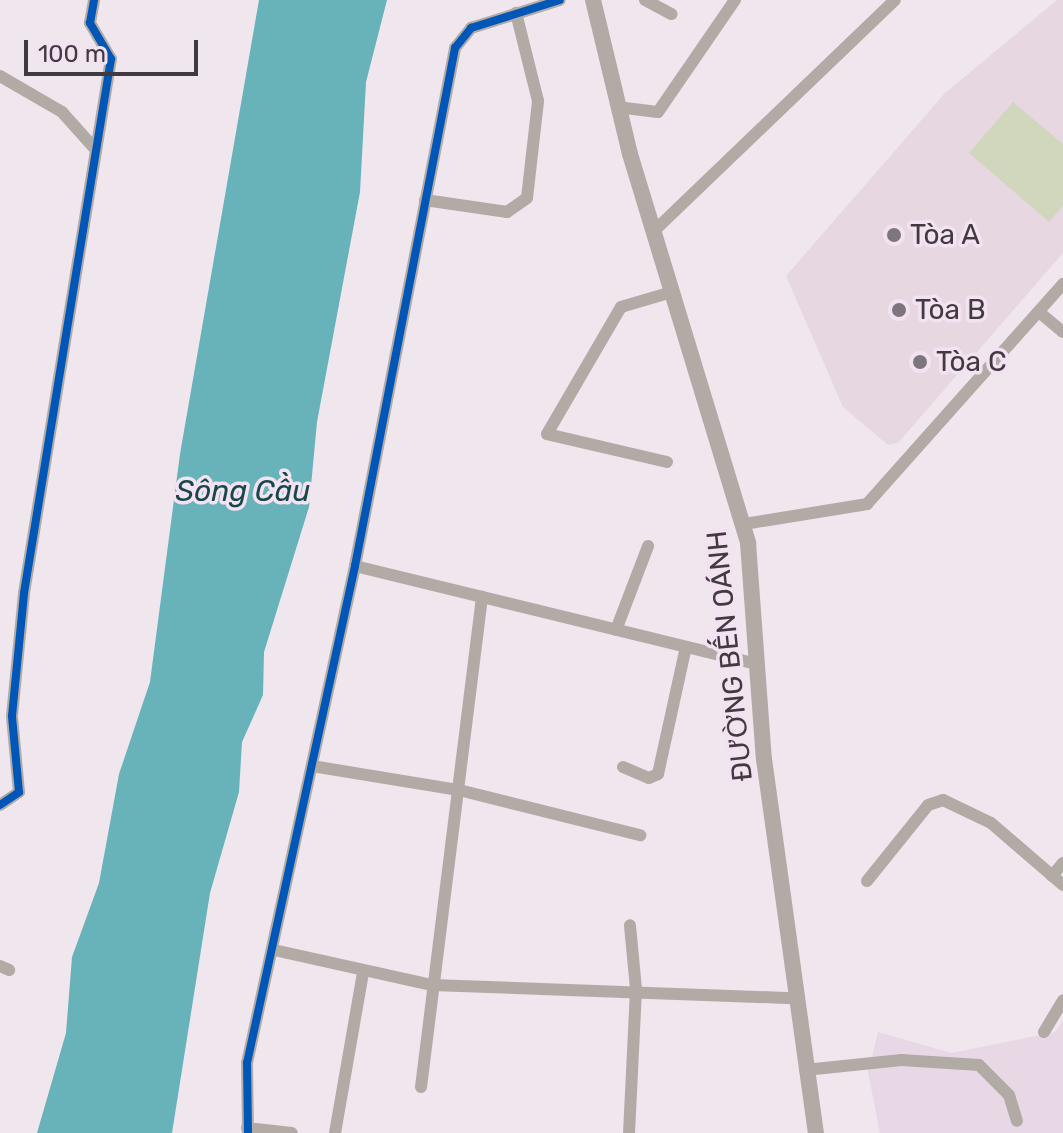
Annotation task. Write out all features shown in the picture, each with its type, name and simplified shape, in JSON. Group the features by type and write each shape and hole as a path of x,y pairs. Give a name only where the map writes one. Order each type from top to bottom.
{"main road":[{"name":"ĐƯỜNG BẾN OÁNH","path":"593,0 617,107 653,232 744,524 794,998 816,1133"}],"street":[{"path":"0,805 20,788 12,716 24,593 111,53 92,31 94,0"},
{"path":"292,1133 247,1131 243,1088 355,566 455,48 471,28 560,0"},
{"path":"645,0 671,14"},
{"path":"617,107 658,112 735,0"},
{"path":"653,232 895,0"},
{"path":"425,200 507,212 527,198 538,101 516,13"},
{"path":"0,76 62,112 96,150"},
{"path":"744,524 867,504 1063,284"},
{"path":"667,462 547,434 621,307 672,292"},
{"path":"1039,312 1063,332"},
{"path":"616,630 648,546"},
{"path":"355,566 757,664"},
{"path":"421,1087 482,597"},
{"path":"623,767 649,778 658,774 686,647"},
{"path":"312,766 459,790 640,835"},
{"path":"867,881 928,805 943,800 991,823 1063,885"},
{"path":"1052,876 1063,863"},
{"path":"629,1133 636,989 630,925"},
{"path":"274,950 363,973 432,985 636,989 794,998"},
{"path":"335,1133 363,973"},
{"path":"1044,1032 1063,1000"},
{"path":"805,1070 901,1060 979,1065 1009,1095 1017,1121"}],"shaded area":[{"path":"1057,0 1063,0 1063,253 898,443 888,445 843,407 786,276 945,93"},
{"path":"1063,1020 1063,1133 880,1133 868,1072 878,1032 952,1053 1055,1032"}],"green space":[{"path":"1013,102 1063,144 1063,206 1049,222 969,153"}],"water":[{"name":"Sông Cầu","path":"259,0 387,0 366,82 360,192 317,422 309,507 264,652 263,695 242,742 239,792 210,893 172,1133 37,1133 66,1033 72,957 99,883 119,774 150,682 180,454"}],"cycle path":[{"path":"0,805 19,792 12,716 24,593 111,59 90,23 94,0"},
{"path":"248,1133 247,1063 355,566 455,48 471,28 560,0"}],"place":[{"name":"Tòa A","path":"894,235"},
{"name":"Tòa B","path":"899,310"},
{"name":"Tòa C","path":"920,362"}]}
